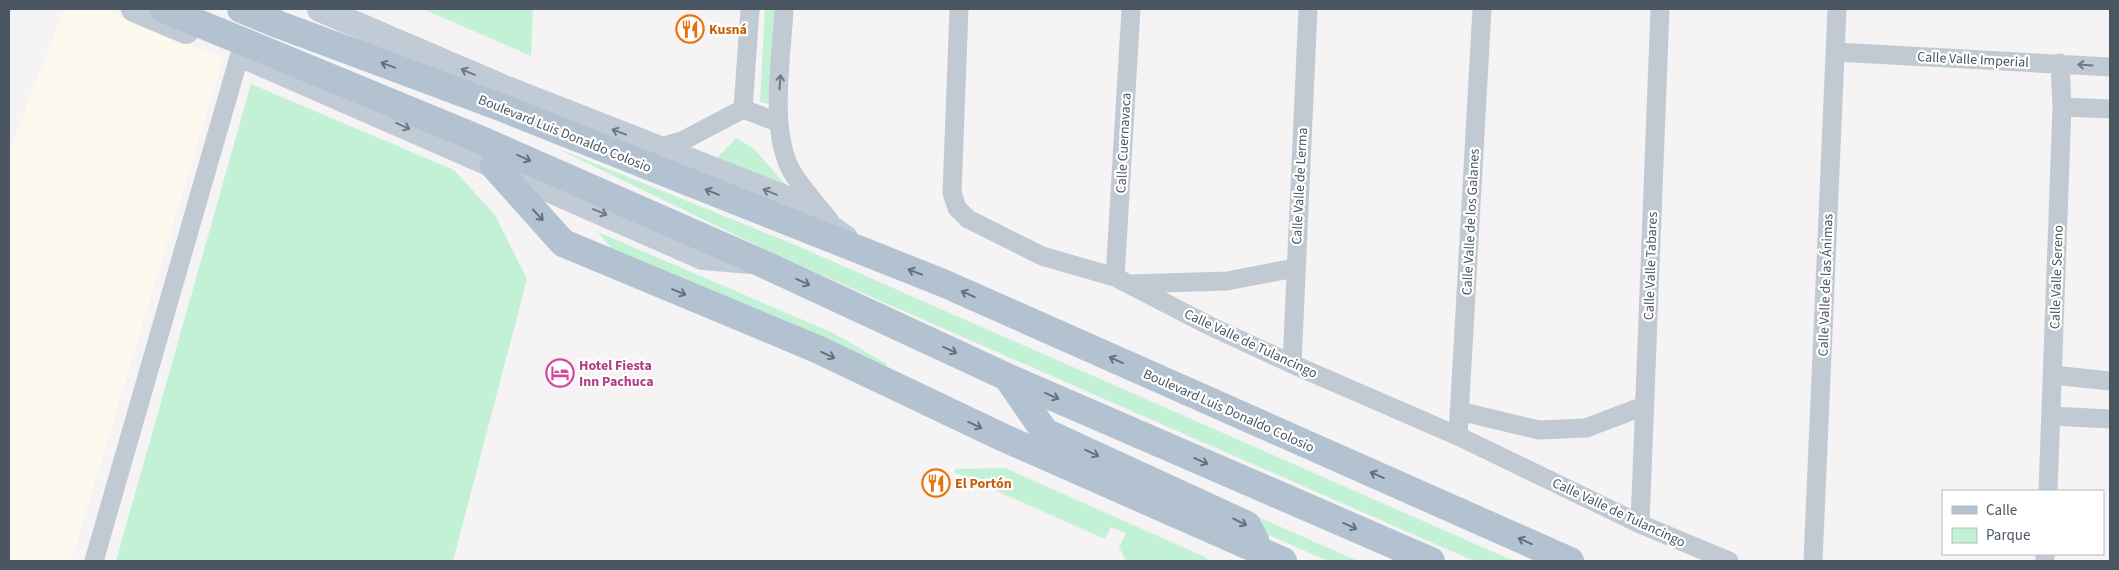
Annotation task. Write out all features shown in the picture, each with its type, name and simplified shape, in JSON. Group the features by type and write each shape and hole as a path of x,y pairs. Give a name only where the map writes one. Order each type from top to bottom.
{"main road":[{"path":"134,9 703,257 759,262"},
{"path":"164,9 479,139 759,262 1007,377 1431,561"},
{"name":"Boulevard Luis Donaldo Colosio","path":"241,9 500,107 961,291 1570,561"},
{"name":"Boulevard Luis Donaldo Colosio","path":"320,9 502,87 790,200 840,235 887,262"},
{"path":"494,166 563,243 817,350 1004,438 1268,558"},
{"path":"1007,377 1045,432 1246,524 1268,558"}],"street":[{"path":"743,109 750,9"},
{"path":"784,9 778,122 782,146 790,169 840,235"},
{"name":"Calle Valle de Tulancingo","path":"959,9 952,193 957,208 968,220 1042,256 1123,281 1210,326 1292,364 1458,436 1640,524 1729,561"},
{"name":"Calle Cuernavaca","path":"1123,281 1131,9"},
{"name":"Calle Valle de Lerma","path":"1292,364 1308,9"},
{"name":"Calle Valle de los Galanes","path":"1458,436 1482,9"},
{"name":"Calle Valle Tabares","path":"1640,524 1660,9"},
{"name":"Calle Valle de las Ánimas","path":"1814,561 1837,9"},
{"name":"Calle Valle Imperial","path":"1836,52 2110,67"},
{"path":"94,561 240,54"},
{"name":"Calle Valle Sereno","path":"2048,490 2062,107 2060,63"},
{"path":"2062,107 2110,109"},
{"path":"658,148 684,140 743,109 778,122"},
{"path":"1123,281 1227,281 1296,268"},
{"path":"2053,375 2110,381"},
{"path":"1459,411 1540,430 1586,428 1644,406"},
{"path":"2052,416 2110,419"}],"shaded area":[{"path":"64,9 103,9 223,59 71,561 9,561 9,152"}],"green space":[{"path":"423,9 533,9 531,56"},
{"path":"765,9 775,9 770,104 760,102"},
{"path":"251,84 454,170 495,215 527,279 453,561 116,561"},
{"path":"736,138 753,148 787,186 715,160"},
{"path":"554,147 793,244 1514,561 1474,561 785,259"},
{"path":"598,232 833,333 887,364 884,368 612,249"},
{"path":"1087,442 1358,561 1328,561 1255,529"},
{"path":"1005,468 1205,557 1209,561 1126,561 1119,547 1126,533 1111,527 1105,539 954,472 956,469"}],"place":[{"name":"Kusná","path":"690,29"},
{"name":"Hotel Fiesta Inn Pachuca","path":"560,373"},
{"name":"El Portón","path":"936,483"}]}
